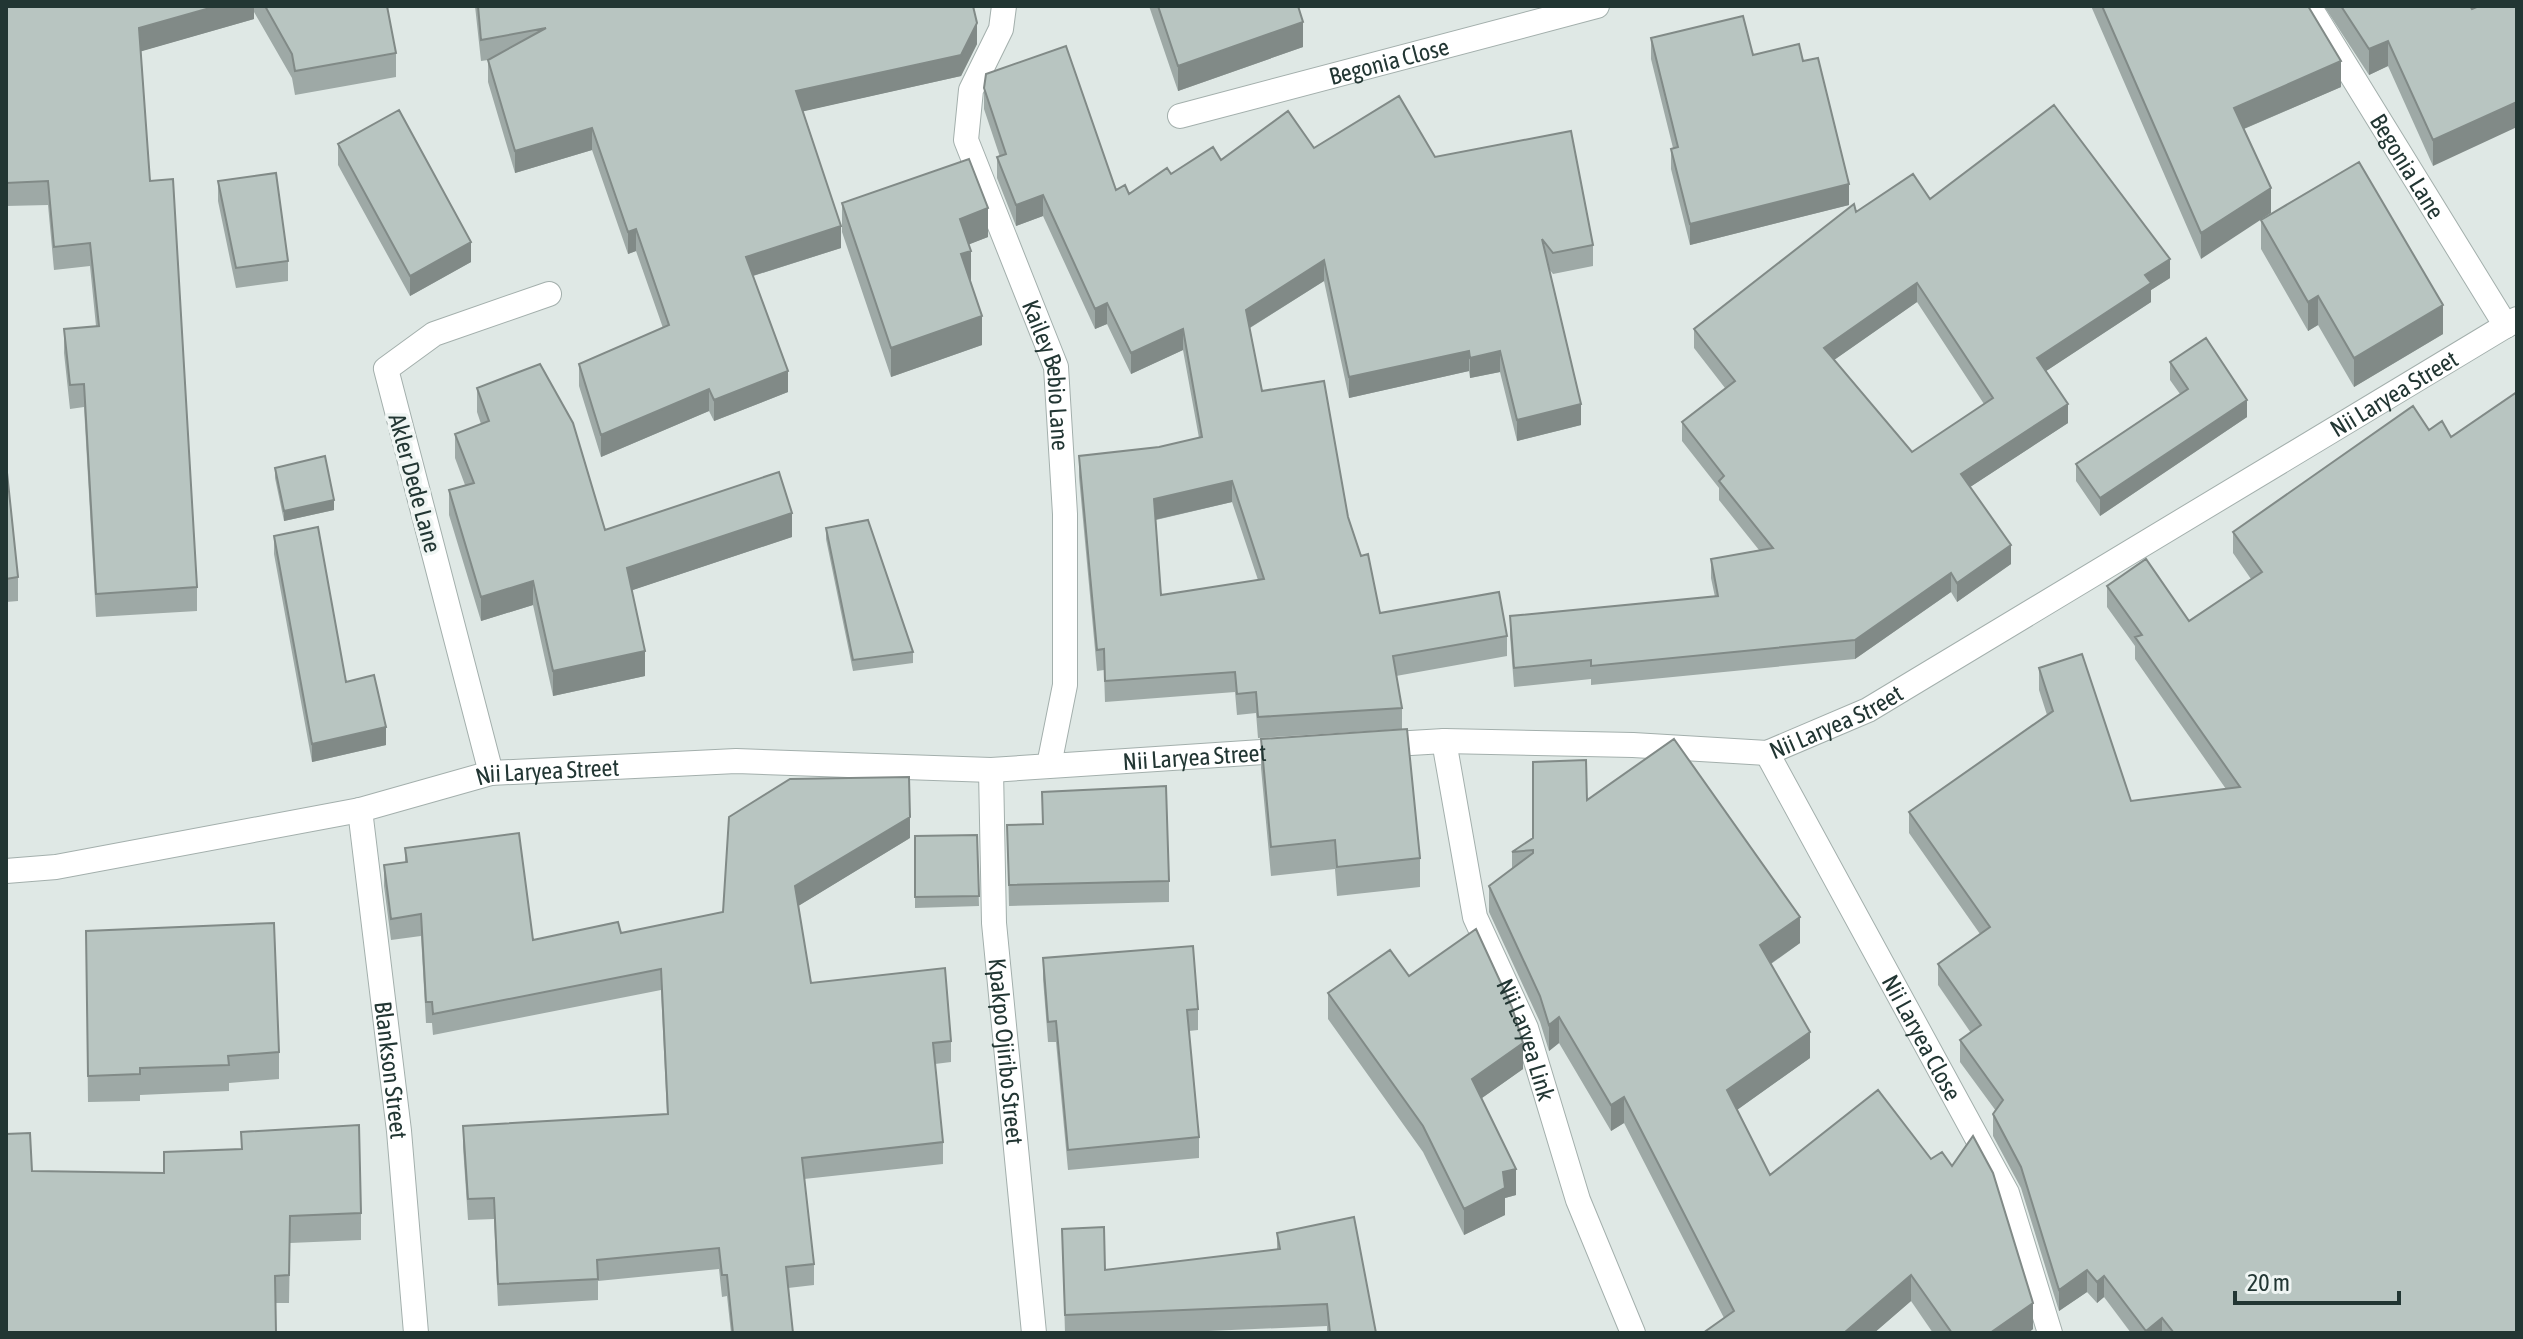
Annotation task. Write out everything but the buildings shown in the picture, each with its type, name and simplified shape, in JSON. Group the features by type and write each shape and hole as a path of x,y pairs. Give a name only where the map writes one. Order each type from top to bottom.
{"street":[{"name":"Kailey Bebio Lane","path":"1004,6 1001,29 971,90 966,140 1056,367 1065,514 1065,685 1049,765"},
{"name":"Begonia Close","path":"1180,116 1597,6"},
{"name":"Begonia Lane","path":"2309,6 2511,322"},
{"name":"Akler Dede Lane","path":"491,773 386,369 434,334 549,294"},
{"name":"Nii Laryea Street","path":"1349,746 1444,741 1633,745 1767,753 1868,710 2511,322"},
{"name":"Nii Laryea Link","path":"1444,741 1475,917 1526,1028 1578,1200 1633,1333"},
{"name":"Nii Laryea Street","path":"6,871 56,867 360,810 491,773 736,761 991,770 1318,748"},
{"name":"Nii Laryea Close","path":"1767,753 2007,1193 2050,1333"},
{"name":"Kpakpo Ojiribo Street","path":"991,770 994,923 1034,1333"},
{"name":"Blankson Street","path":"360,810 399,1131 416,1333"}]}
